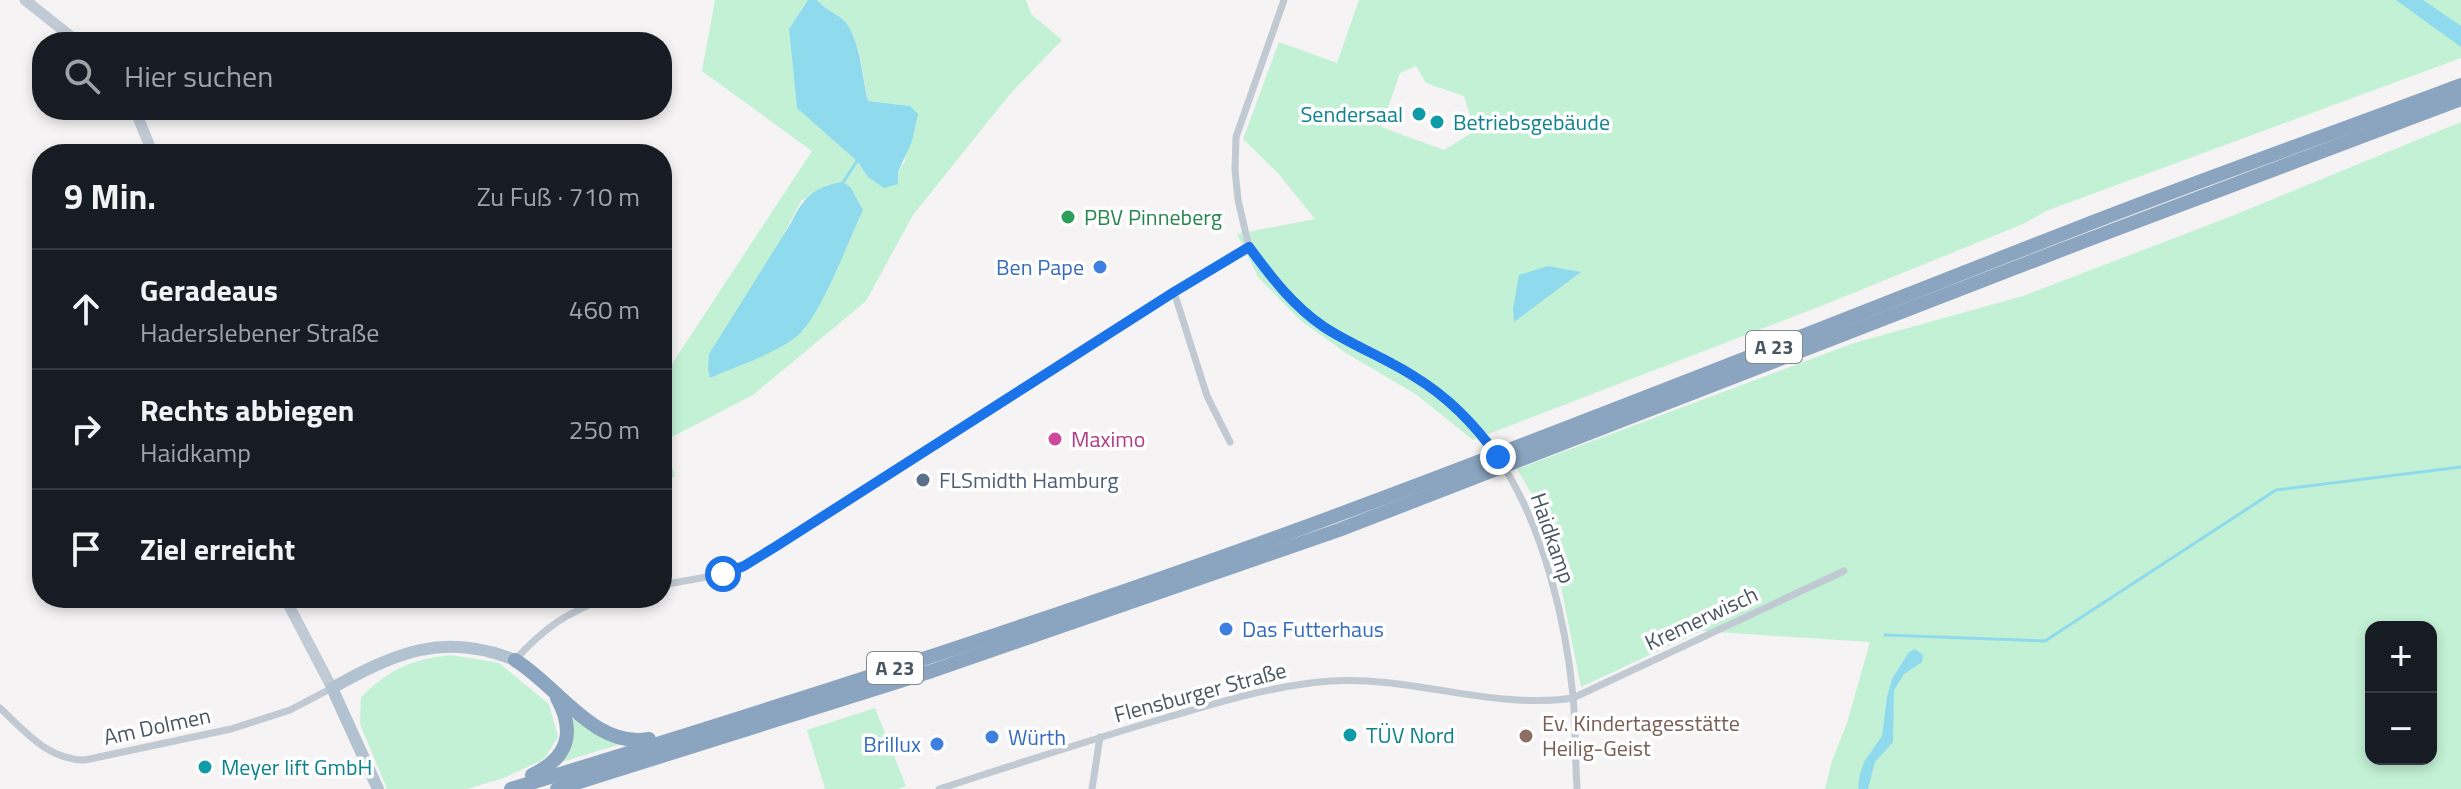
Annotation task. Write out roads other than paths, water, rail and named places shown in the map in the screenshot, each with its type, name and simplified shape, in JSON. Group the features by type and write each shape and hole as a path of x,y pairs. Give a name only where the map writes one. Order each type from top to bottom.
{"highway":[{"name":"A 23","path":"511,789 704,730 1086,604 1329,518 2076,228 2461,85"},
{"name":"A 23","path":"557,789 932,671 1339,530 2096,236 2461,99"},
{"path":"515,660 600,730 621,740 633,742 704,730"},
{"path":"502,789 550,766 565,747 568,730 564,712 551,687"},
{"path":"588,789 612,772"}],"main road":[{"path":"25,0 65,32"},
{"path":"139,120 149,144"},
{"path":"290,608 332,688 378,789"},
{"path":"332,688 396,655 433,646 471,647 515,660"}],"street":[{"name":"Haidkamp","path":"1284,0 1236,137 1238,200 1249,247 1277,285 1300,307 1324,327 1435,389 1473,426 1498,457 1519,492 1552,588 1573,698 1577,789"},
{"path":"672,583 723,574 744,566 1249,247"},
{"path":"1174,292 1207,396 1230,442"},
{"name":"Kremerwisch","path":"1573,698 1844,571"},
{"path":"515,660 555,622 585,608"},
{"name":"Flensburger Straße","path":"939,789 1263,689 1310,683 1392,682 1546,702 1573,698"},
{"name":"Am Dolmen","path":"0,708 49,752 68,760 85,760 231,729 290,710 332,688"},
{"path":"1092,789 1100,737"}],"water":[{"path":"808,0 817,0 841,18 852,32 868,101 910,106 918,114 912,141 898,172 898,184 884,188 868,177 857,161 797,108 789,29"},
{"path":"2396,0 2423,0 2461,26 2461,47"},
{"path":"843,182 851,188 863,210 829,288 804,329 786,344 710,378 709,354 800,207 817,190"},
{"path":"1548,266 1581,272 1514,322 1519,275"},
{"path":"1915,649 1923,655 1922,662 1904,674 1894,690 1893,742 1875,762 1868,789 1858,789 1864,762 1882,736 1892,679 1909,652"}],"waterway":[{"path":"842,184 857,161"},
{"path":"1885,635 2045,641 2276,490 2461,467"}],"place":[{"name":"Sendersaal","path":"1419,114"},
{"name":"Betriebsgebäude","path":"1437,122"},
{"name":"PBV Pinneberg","path":"1068,217"},
{"name":"Ben Pape","path":"1100,267"},
{"name":"Maximo","path":"1055,439"},
{"name":"FLSmidth Hamburg","path":"923,480"},
{"name":"Das Futterhaus","path":"1226,629"},
{"name":"TÜV Nord","path":"1350,735"},
{"name":"Ev. Kindertagesstätte Heilig-Geist","path":"1526,736"},
{"name":"Würth","path":"992,737"},
{"name":"Brillux","path":"937,744"},
{"name":"Meyer lift GmbH","path":"205,767"}]}
